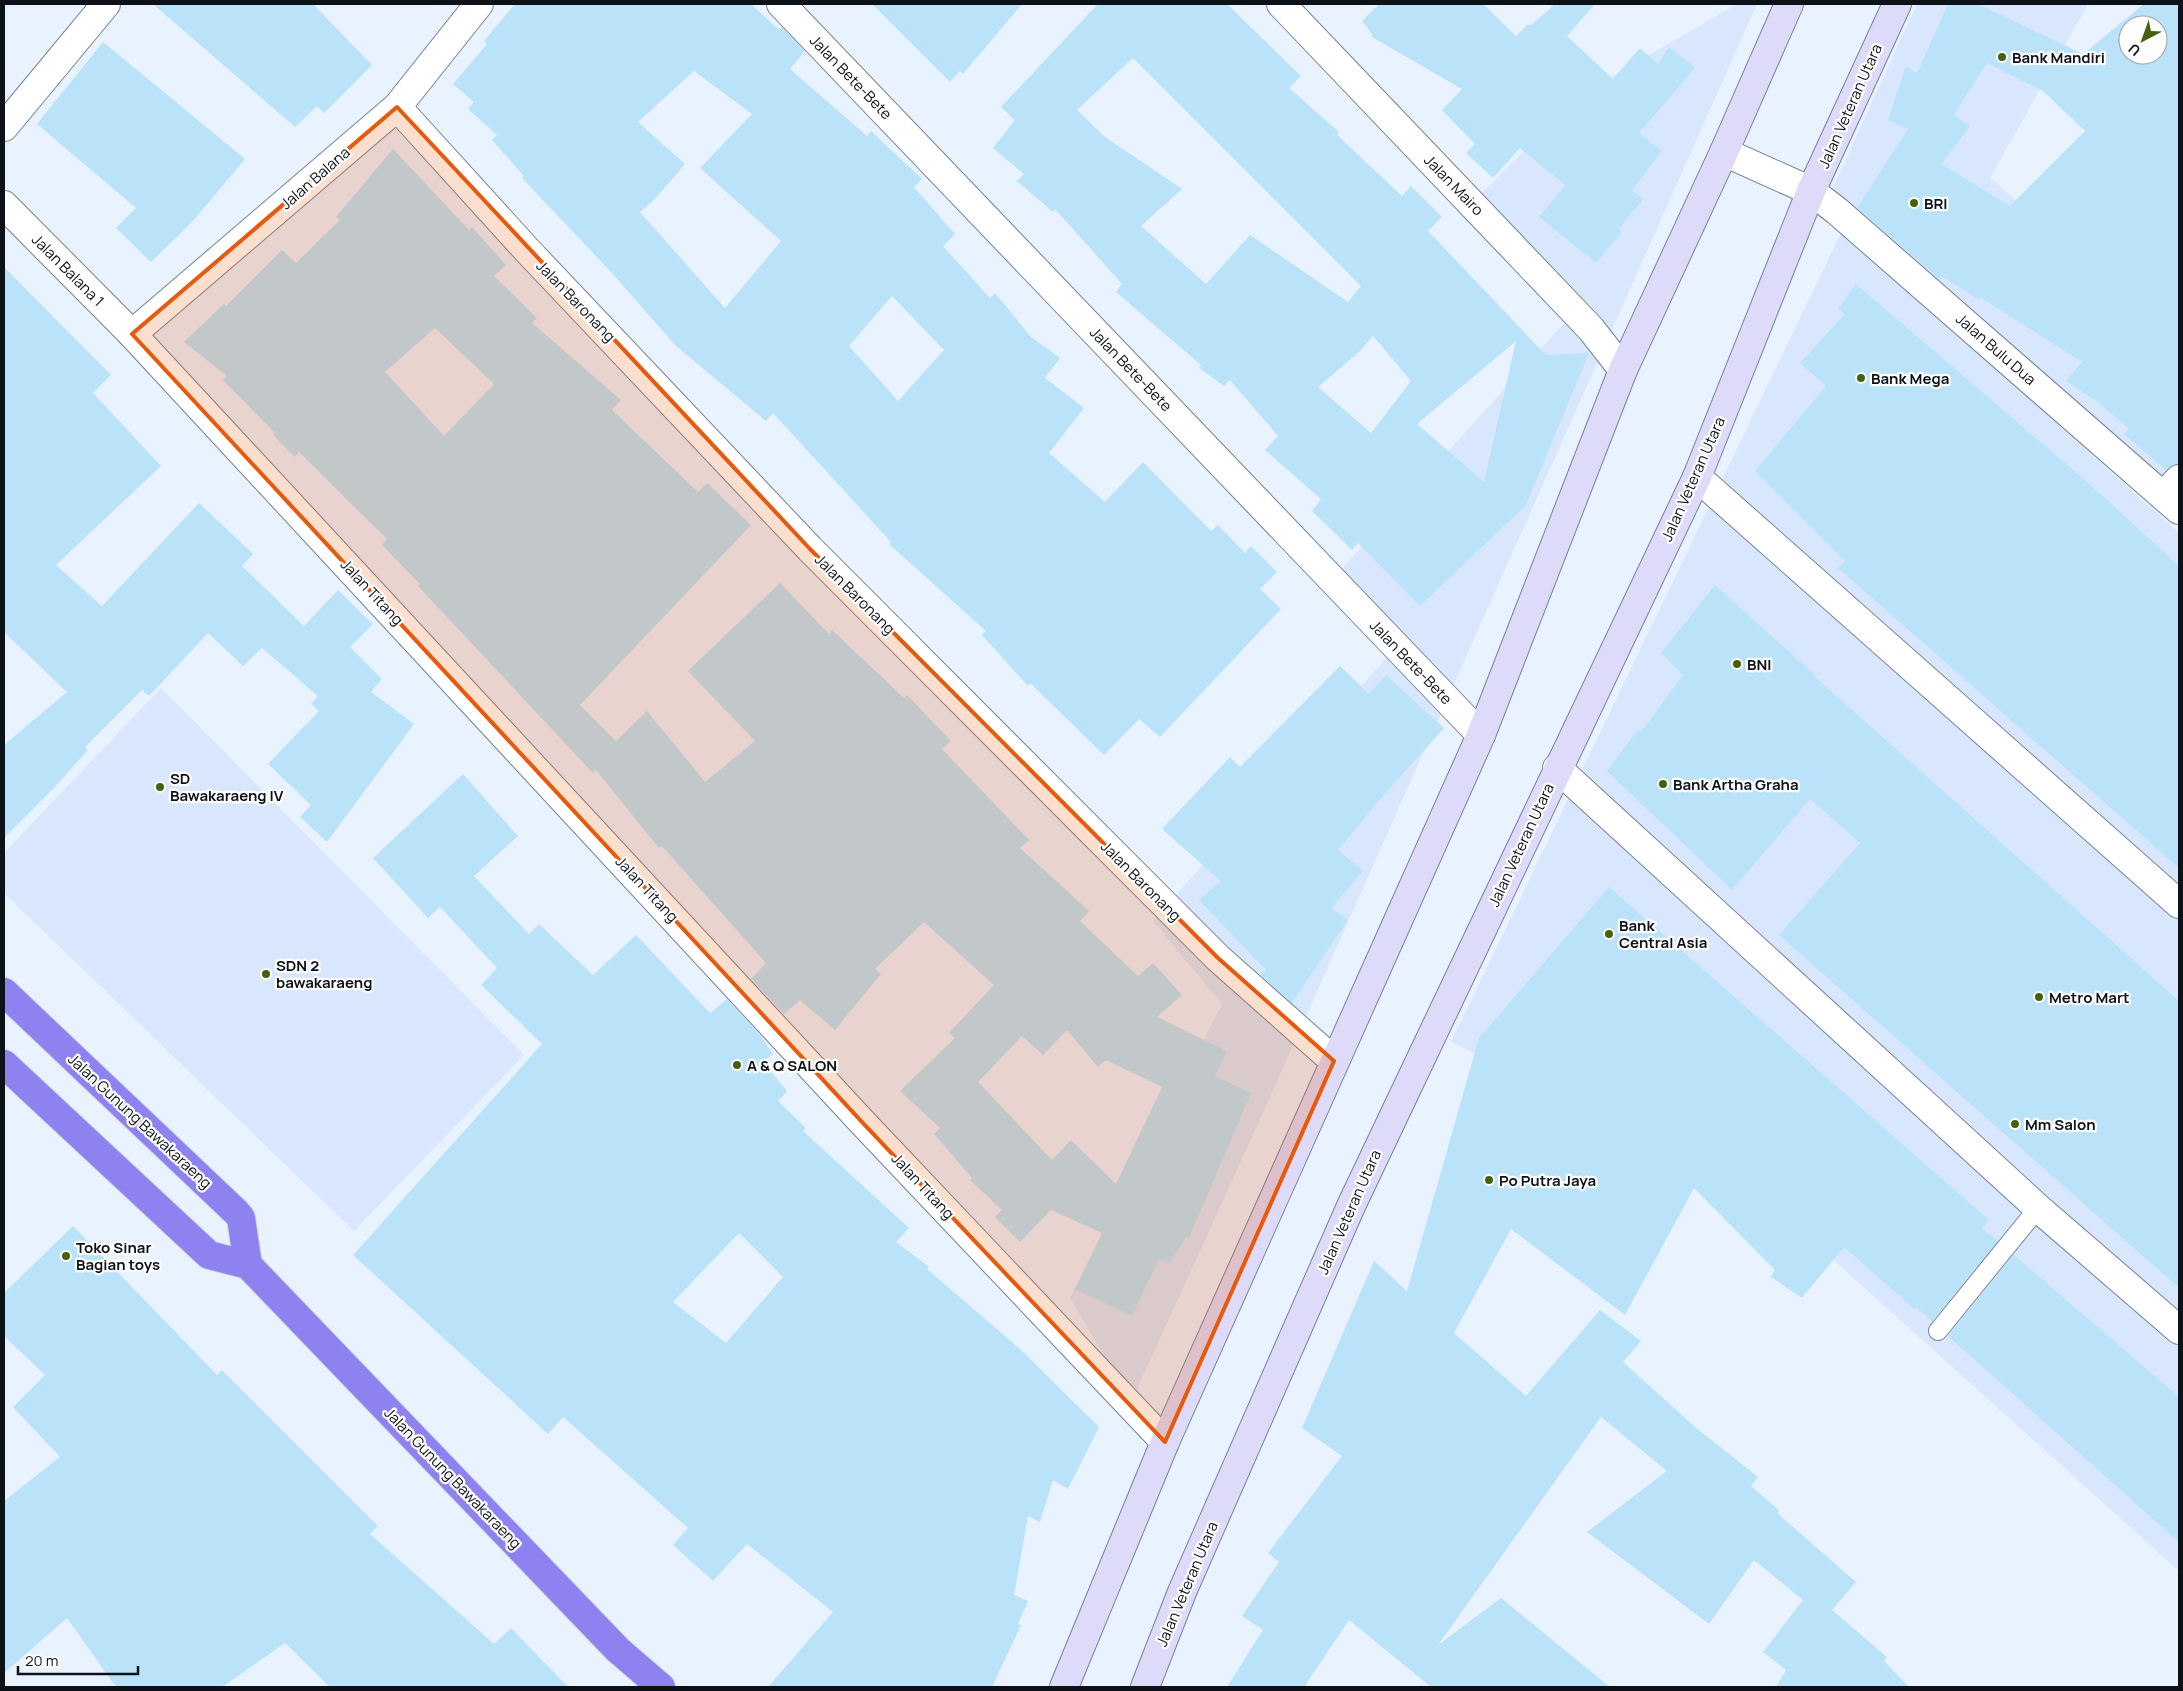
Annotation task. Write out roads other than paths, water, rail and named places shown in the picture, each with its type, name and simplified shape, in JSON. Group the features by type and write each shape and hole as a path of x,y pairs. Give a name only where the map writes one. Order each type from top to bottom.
{"highway":[{"name":"Jalan Gunung Bawakaraeng","path":"4,992 236,1212 240,1218 248,1265 618,1650 661,1687"},
{"path":"4,1064 209,1255 248,1265"}],"main road":[{"name":"Jalan Veteran Utara","path":"1145,1687 1182,1592 1351,1206 1557,768 1697,477 1811,191 1896,4"},
{"path":"1064,1687 1165,1442 1481,735 1624,370 1724,152 1786,6"}],"street":[{"path":"4,127 106,4"},
{"name":"Jalan Balana","path":"132,334 397,107 479,4"},
{"name":"Jalan Bete-Bete","path":"781,4 1481,735"},
{"name":"Jalan Mairo","path":"1281,4 1590,329 1624,370"},
{"name":"Jalan Baronang","path":"397,107 526,249 810,549 1218,958 1334,1061"},
{"name":"Jalan Bulu Dua","path":"1724,152 1811,191 1858,228 2174,495"},
{"name":"Jalan Balana 1","path":"4,205 132,334"},
{"name":"Jalan Titang","path":"132,334 870,1130 1165,1442"},
{"path":"1697,477 2179,904"},
{"path":"1557,768 2038,1208 2179,1330"}],"lane":[{"path":"1938,1331 2038,1208"}],"place":[{"name":"Bank Mandiri","path":"2002,57"},
{"name":"BRI","path":"1914,203"},
{"name":"Bank Mega","path":"1861,378"},
{"name":"BNI","path":"1737,664"},
{"name":"Bank Artha Graha","path":"1663,784"},
{"name":"SD Bawakaraeng IV","path":"160,787"},
{"name":"Bank Central Asia","path":"1609,934"},
{"name":"SDN 2 bawakaraeng","path":"266,974"},
{"name":"Metro Mart","path":"2039,997"},
{"name":"A & Q SALON","path":"737,1065"},
{"name":"Mm Salon","path":"2015,1124"},
{"name":"Po Putra Jaya","path":"1489,1180"},
{"name":"Toko Sinar Bagian toys","path":"66,1256"}]}
